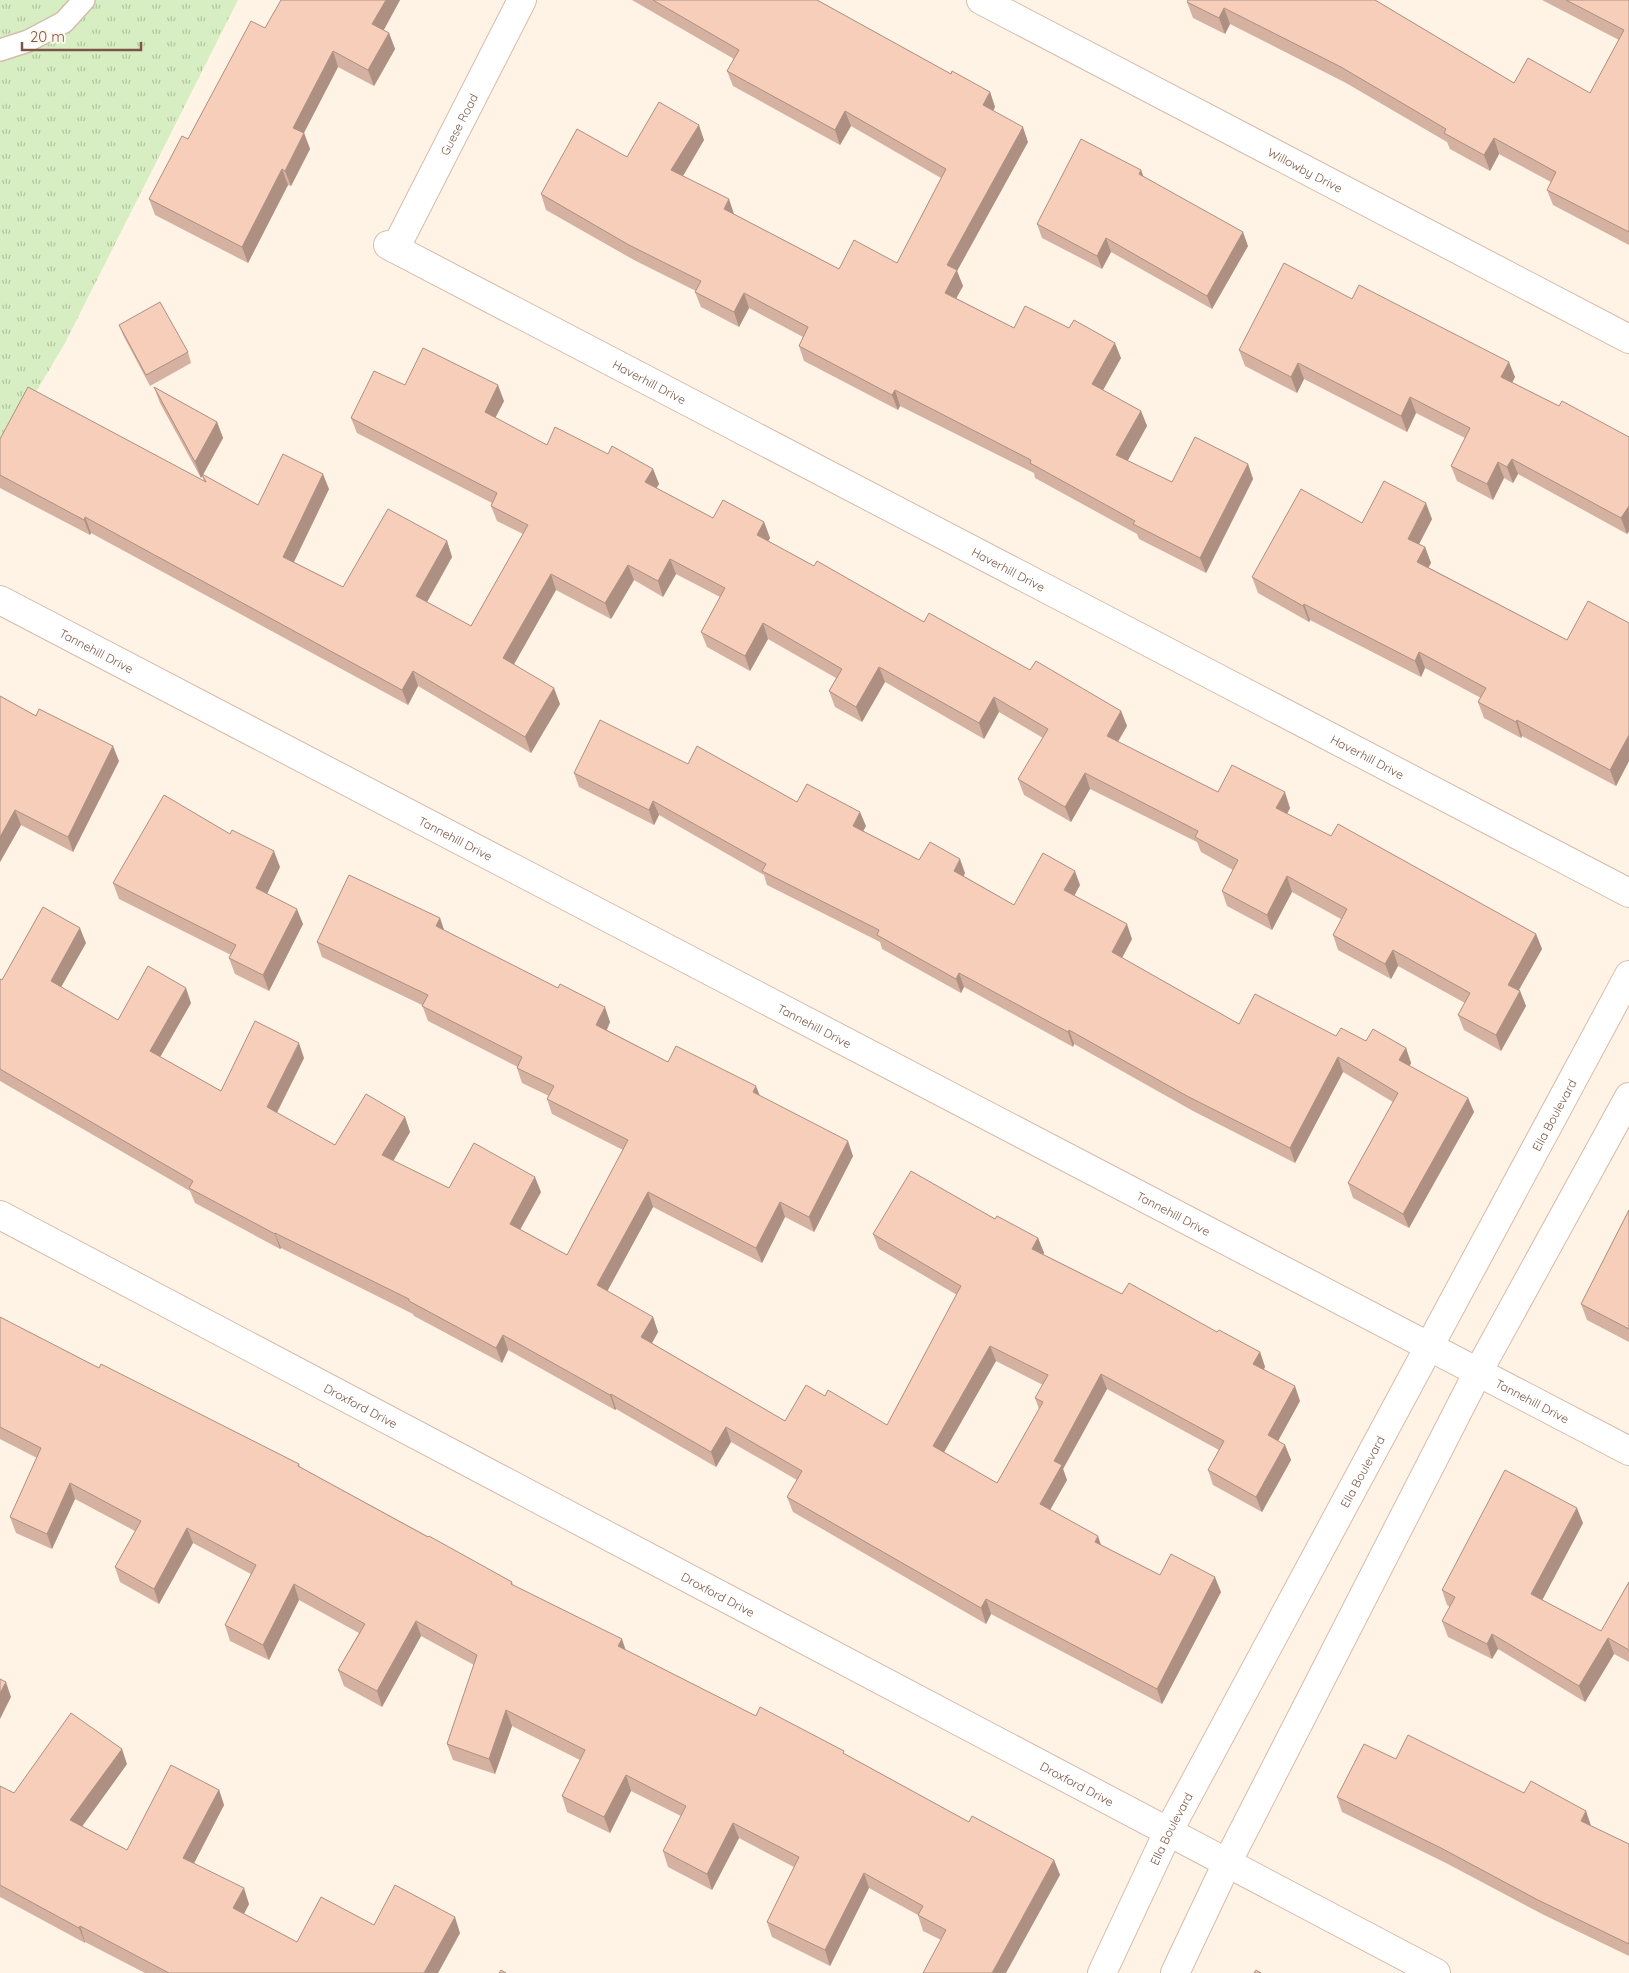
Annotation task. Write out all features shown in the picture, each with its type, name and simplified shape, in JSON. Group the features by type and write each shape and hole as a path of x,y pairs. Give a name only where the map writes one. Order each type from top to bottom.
{"street":[{"name":"Guese Road","path":"392,247 522,0"},
{"name":"Willowby Drive","path":"981,0 1629,339"},
{"name":"Haverhill Drive","path":"392,247 1629,892"},
{"name":"Tannehill Drive","path":"0,600 1629,1451"},
{"name":"Ella Boulevard","path":"1102,1973 1168,1832 1629,975"},
{"path":"1175,1973 1227,1863 1478,1372 1629,1097"},
{"name":"Droxford Drive","path":"0,1215 1436,1973"}],"lane":[{"path":"0,50 28,41 64,22 84,0"}],"green space":[{"path":"0,0 238,0 65,343 0,453"}],"building":[{"path":"281,0 386,0 372,24 389,33 368,70 333,51 293,128 304,133 285,171 282,169 242,247 149,199 182,136 188,139 251,21 265,28"},
{"path":"653,0 817,0 951,74 952,71 990,92 983,105 1023,127 947,265 957,270 945,293 1014,328 1025,306 1069,328 1074,320 1115,343 1092,384 1141,411 1116,455 1172,482 1195,437 1248,464 1200,558 1133,524 1135,521 1030,463 1031,460 895,390 892,395 799,346 808,327 744,293 734,312 695,292 701,281 629,245 541,194 577,129 627,157 659,102 699,125 671,170 729,199 724,209 839,269 854,240 897,263 946,169 845,111 835,130 727,71 739,50"},
{"path":"1188,0 1375,0 1514,83 1528,58 1590,93 1624,30 1566,0 1629,0 1629,232 1547,190 1556,172 1494,138 1484,155 1444,133 1446,129 1341,67 1224,8 1219,18 1187,2"},
{"path":"1081,139 1141,170 1139,174 1243,232 1207,296 1106,238 1097,256 1037,224"},
{"path":"1284,263 1352,299 1359,285 1509,362 1501,377 1559,406 1562,401 1629,437 1629,506 1621,518 1512,459 1507,467 1498,462 1487,484 1451,466 1470,428 1410,397 1401,416 1298,363 1291,377 1239,350"},
{"path":"160,302 188,352 146,375 119,325"},
{"path":"423,348 498,385 485,412 547,445 555,427 608,454 612,446 653,469 645,482 713,518 723,500 764,522 757,535 814,566 817,561 924,622 929,613 1030,670 1036,661 1121,711 1107,736 1218,792 1232,765 1285,792 1276,808 1331,836 1338,824 1536,934 1508,985 1520,991 1496,1035 1458,1015 1470,993 1393,950 1385,964 1333,935 1347,909 1287,876 1267,915 1222,891 1238,860 1195,837 1198,831 1085,773 1065,807 1018,779 1048,729 994,697 979,723 879,667 856,707 829,691 842,669 763,623 745,656 701,632 725,588 670,559 658,581 628,565 605,603 551,574 503,658 554,688 525,737 413,671 402,690 85,517 84,520 0,475 0,439 28,387 206,482 202,474 258,505 283,454 323,474 283,557 343,587 388,509 447,541 416,596 471,626 528,525 491,506 497,493 351,418 374,371 405,385"},
{"path":"154,387 217,422 195,462"},
{"path":"1384,481 1426,503 1408,539 1425,547 1417,562 1567,640 1588,601 1629,623 1629,735 1610,770 1517,720 1516,722 1478,702 1486,688 1419,652 1415,661 1304,604 1303,606 1252,577 1301,489 1362,523"},
{"path":"0,696 36,716 39,709 113,746 68,837 15,810 0,837"},
{"path":"600,720 688,764 697,746 797,802 807,784 860,812 853,826 919,860 930,842 960,859 954,871 1014,905 1043,853 1075,871 1064,890 1127,924 1112,952 1239,1024 1255,994 1336,1036 1341,1028 1366,1041 1373,1029 1406,1048 1399,1060 1468,1098 1403,1214 1348,1183 1398,1093 1338,1057 1290,1148 1187,1096 1069,1030 1068,1032 959,973 956,979 877,935 879,930 762,871 766,864 653,801 649,810 574,773"},
{"path":"164,795 230,834 232,830 274,851 256,888 297,909 263,975 229,958 236,945 113,883"},
{"path":"349,875 440,918 436,926 558,988 560,984 605,1007 596,1025 668,1062 676,1046 756,1086 753,1092 848,1141 809,1217 780,1202 756,1248 648,1192 597,1285 653,1317 641,1337 785,1421 806,1385 825,1396 828,1390 887,1425 961,1286 873,1234 911,1171 995,1219 997,1216 1038,1238 1032,1249 1122,1294 1129,1283 1217,1332 1219,1330 1260,1352 1253,1364 1295,1386 1268,1435 1285,1445 1256,1497 1208,1470 1224,1441 1101,1374 1054,1461 1062,1465 1040,1504 1098,1536 1095,1542 1160,1575 1171,1554 1215,1577 1157,1689 986,1599 981,1608 787,1497 802,1471 726,1427 711,1452 611,1394 503,1335 496,1348 409,1301 409,1299 275,1234 189,1188 193,1181 0,1069 0,979 2,980 43,907 80,928 51,981 118,1020 148,966 186,988 150,1051 221,1091 255,1021 299,1043 267,1107 335,1145 366,1094 405,1117 382,1155 449,1188 474,1143 535,1177 510,1224 567,1255 628,1140 547,1099 554,1086 517,1068 522,1057 422,1006 428,995 317,942","holes":["990,1346 1048,1375 1035,1398 1043,1402 997,1483 933,1446"]},
{"path":"1629,1210 1629,1329 1581,1304"},
{"path":"0,1317 99,1368 101,1364 299,1464 298,1466 512,1582 511,1584 622,1639 618,1646 756,1716 760,1707 844,1751 843,1753 969,1822 972,1816 1054,1860 992,1973 923,1973 946,1930 918,1915 923,1906 864,1873 825,1950 767,1922 799,1857 733,1823 707,1874 663,1851 686,1806 626,1775 604,1817 562,1796 585,1750 506,1710 489,1759 447,1744 477,1655 416,1621 377,1691 338,1670 365,1624 294,1584 263,1645 225,1625 256,1565 187,1528 154,1589 115,1567 141,1521 70,1483 47,1534 10,1517 41,1448 0,1427"},
{"path":"1505,1470 1577,1508 1531,1594 1601,1631 1629,1582 1629,1650 1608,1638 1579,1686 1492,1634 1487,1644 1442,1621 1455,1597 1442,1590"},
{"path":"0,1679 6,1682 0,1693"},
{"path":"71,1713 122,1749 70,1820 127,1850 171,1765 219,1790 183,1858 244,1888 233,1908 297,1942 321,1897 374,1925 395,1885 455,1917 424,1973 169,1973 80,1926 79,1928 0,1885 0,1786 14,1793"},
{"path":"1408,1735 1524,1793 1531,1781 1586,1811 1581,1821 1629,1844 1629,1944 1538,1900 1441,1848 1337,1797 1364,1744 1396,1759"}]}
